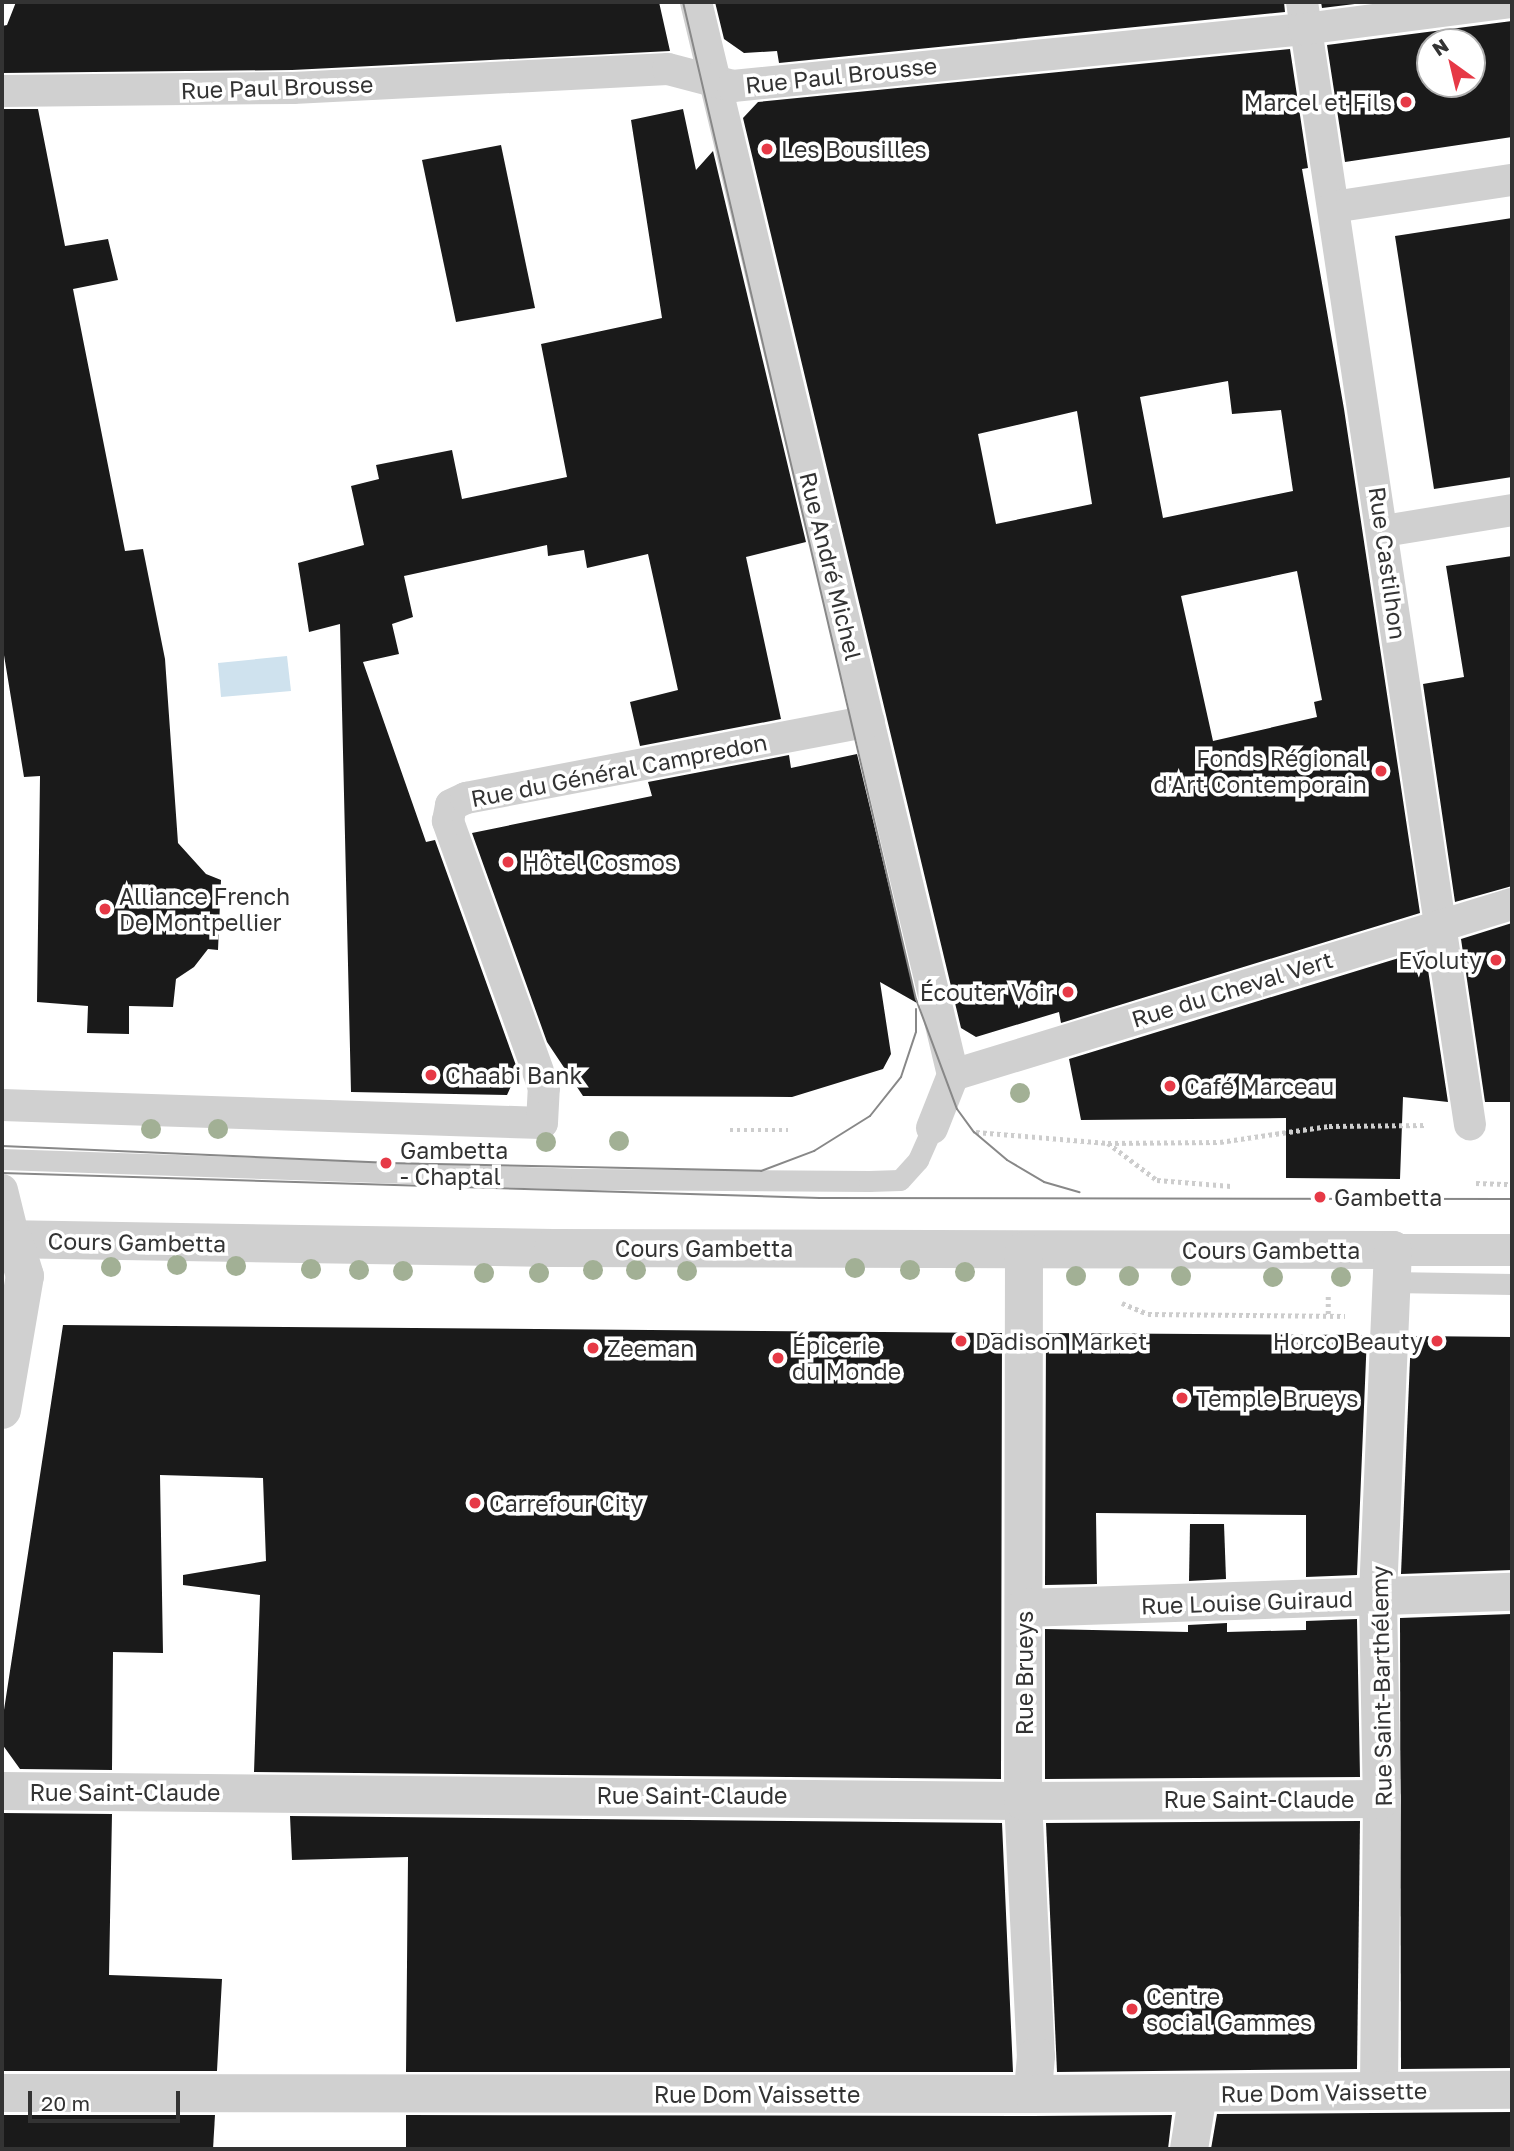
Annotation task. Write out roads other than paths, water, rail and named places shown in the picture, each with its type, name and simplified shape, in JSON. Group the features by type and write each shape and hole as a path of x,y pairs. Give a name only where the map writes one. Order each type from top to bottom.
{"street":[{"name":"Rue André Michel","path":"696,2 953,1075"},
{"name":"Rue Paul Brousse","path":"2,92 293,89 668,69 733,86 1303,15 1512,2"},
{"name":"Rue Castilhon","path":"1303,15 1384,531 1438,926 1470,1125"},
{"path":"1333,207 1512,180"},
{"path":"1384,531 1512,510"},
{"name":"Rue du Général Campredon","path":"2,1105 542,1123 544,1088 448,821 450,805 466,798 869,721"},
{"name":"Rue du Cheval Vert","path":"953,1075 1512,904"},
{"path":"932,1128 953,1075"},
{"name":"Cours Gambetta","path":"2,1190 8,1239 1024,1251 1392,1266 1512,1250"},
{"path":"2,1410 25,1276 8,1239"},
{"name":"Rue Brueys","path":"1024,1251 1023,1801 1036,2056 1033,2094"},
{"name":"Rue Saint-Barthélemy","path":"1379,2091 1382,1799 1378,1597 1392,1266"},
{"name":"Rue Louise Guiraud","path":"1024,1608 1512,1592"},
{"name":"Rue Saint-Claude","path":"2,1791 1023,1801 1382,1799"},
{"name":"Rue Dom Vaissette","path":"2,2093 1198,2094 1512,2090"},
{"path":"1189,2149 1198,2094"}],"lane":[{"path":"2,1158 581,1179 869,1181 900,1180 918,1160 932,1128"},
{"path":"1392,1266 1512,1284"}],"water":[{"path":"287,656 291,691 221,697 218,663"}],"tram line":[{"path":"683,2 916,999 957,1109 974,1132 1007,1160 1044,1182 1080,1192"},
{"path":"2,1146 386,1163 761,1171 814,1151 870,1116 901,1077 916,1032 916,1009"},
{"path":"2,1173 820,1198 1512,1199"}],"place":[{"name":"Marcel et Fils","path":"1406,102"},
{"name":"Les Bousilles","path":"767,149"},
{"name":"Fonds Régional d'Art Contemporain","path":"1381,771"},
{"name":"Hôtel Cosmos","path":"508,862"},
{"name":"Alliance French De Montpellier","path":"105,909"},
{"name":"Evoluty","path":"1496,960"},
{"name":"Écouter Voir","path":"1068,992"},
{"name":"Chaabi Bank","path":"431,1075"},
{"name":"Café Marceau","path":"1170,1086"},
{"name":"Gambetta - Chaptal","path":"386,1163"},
{"name":"Gambetta","path":"1320,1197"},
{"name":"Dadison Market","path":"961,1341"},
{"name":"Horco Beauty","path":"1437,1341"},
{"name":"Zeeman","path":"593,1348"},
{"name":"Épicerie du Monde","path":"778,1358"},
{"name":"Temple Brueys","path":"1182,1398"},
{"name":"Carrefour City","path":"475,1503"},
{"name":"Centre social Gammes","path":"1132,2009"}]}
